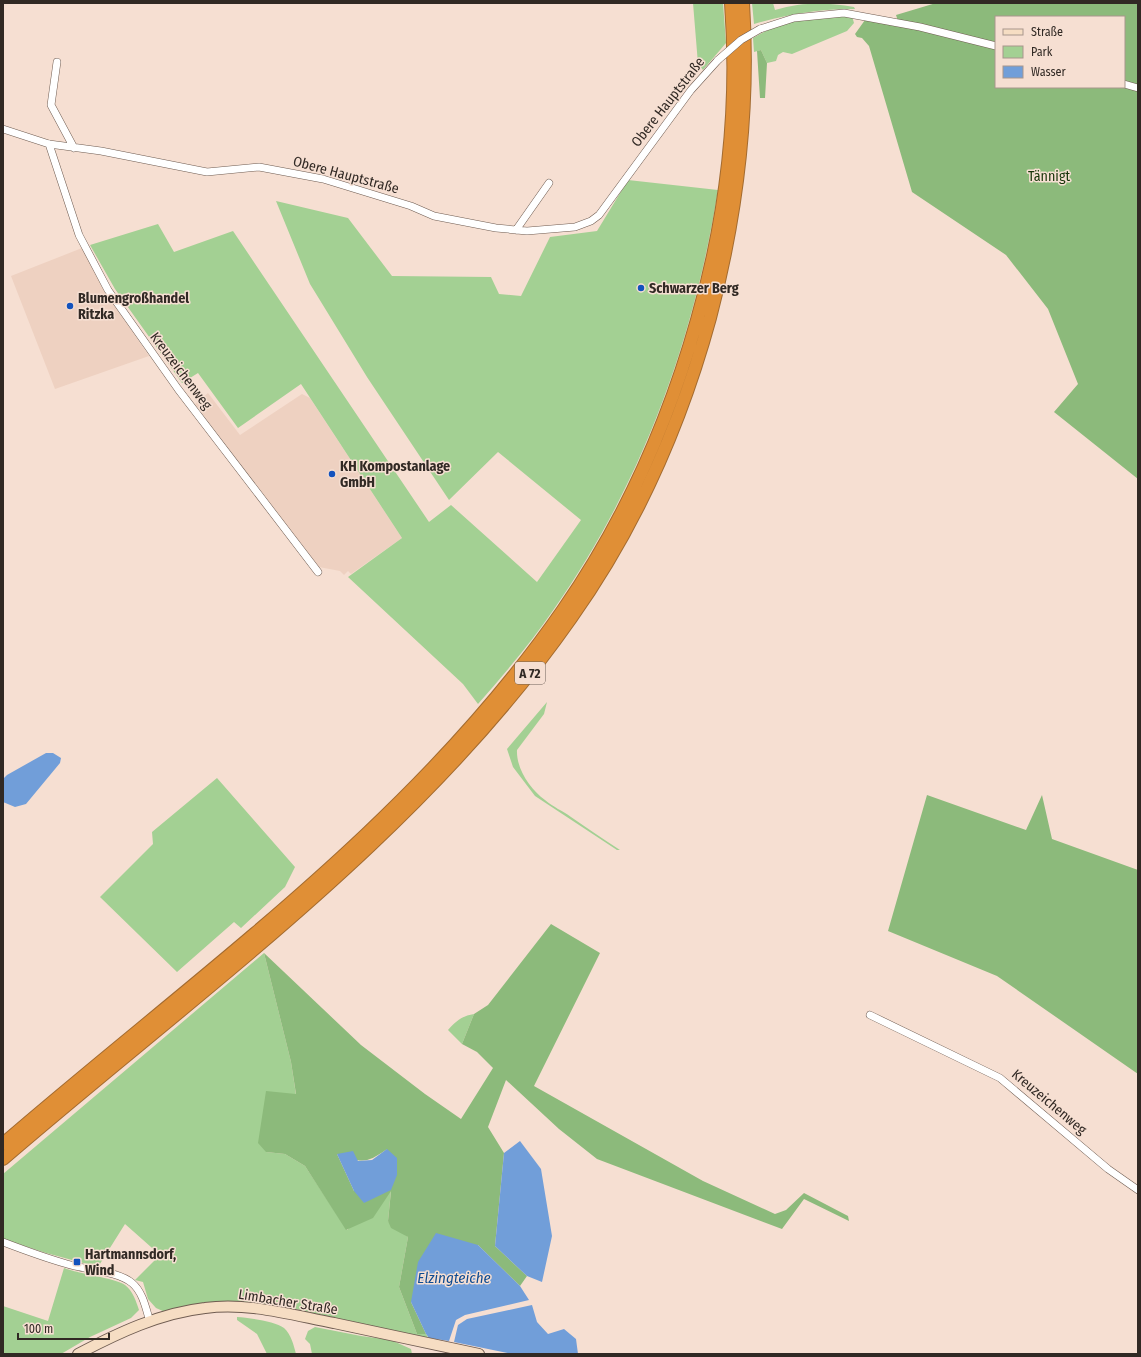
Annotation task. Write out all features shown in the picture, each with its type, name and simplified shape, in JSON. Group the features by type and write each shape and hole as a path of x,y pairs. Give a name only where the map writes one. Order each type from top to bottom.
{"highway":[{"name":"A 72","path":"3,1144 275,915 363,837 406,795 478,719 511,679 564,609 593,563 623,510 664,420 679,379 706,291 721,213 728,162 733,93 731,3"},
{"name":"A 72","path":"3,1159 236,964 369,846 417,800 484,728 516,691 573,615 631,518 656,468 685,397 704,340 733,216 744,92 743,3"}],"main road":[{"name":"Limbacher Straße","path":"78,1354 122,1332 188,1310 239,1306 296,1316 479,1354"}],"street":[{"name":"Obere Hauptstraße","path":"3,129 49,144 136,157 207,172 246,167 259,167 290,172 349,186 449,220 516,230 575,227 595,219 691,90 718,60 741,40 760,29 774,23 811,15 844,13 920,27 995,46"},
{"path":"57,62 51,105 74,148"},
{"path":"1125,84 1138,88"},
{"name":"Kreuzeichenweg","path":"49,144 79,235 108,290 164,371 318,572"},
{"path":"516,230 549,182"},
{"name":"Kreuzeichenweg","path":"870,1015 1000,1078 1108,1169 1138,1190"},
{"path":"3,1242 66,1264 129,1280 138,1289 145,1304 150,1322"}],"shaded area":[{"path":"82,248 105,292 149,356 55,389 11,276"},
{"path":"208,393 240,435 302,394 310,398 402,538 351,574 348,571 344,575 340,571 319,567 195,404"}],"green space":[{"path":"693,3 723,3 726,43 703,70 698,64"},
{"path":"752,3 773,3 775,10 805,4 843,5 854,7 855,9 804,13 779,17 754,24"},
{"name":"Tännigt","path":"936,3 1138,3 1138,479 1054,412 1078,384 1048,309 1006,255 912,192 869,46 862,38 857,37 855,34 865,20 899,24 896,15"},
{"path":"823,16 852,16 854,23 847,31 792,54 783,52 778,55 776,61 767,63 761,50 754,52 753,38 762,33 787,23"},
{"path":"761,50 767,63 765,98 760,98 757,51"},
{"path":"628,180 718,190 708,246 679,356 660,409 638,461 613,512 585,562 545,622 518,658 478,704 463,684 348,577 402,538 301,384 238,428 198,373 182,383 115,289 90,245 158,224 174,252 233,231 429,522 451,505 537,582 581,520 498,452 449,500 367,377 310,284 276,201 348,218 392,276 491,277 499,294 521,296 550,237 597,231"},
{"path":"547,702 544,714 517,750 517,757 522,772 530,785 540,796 620,850 617,850 535,796 513,767 507,749"},
{"path":"217,778 295,867 285,887 241,928 234,922 177,972 100,897 153,844 152,832"},
{"path":"927,795 1026,830 1042,795 1052,839 1138,870 1138,1074 997,976 888,931"},
{"path":"551,924 600,953 534,1086 703,1181 775,1214 786,1210 804,1193 848,1216 849,1221 804,1199 782,1229 597,1159 559,1129 506,1080 488,1127 504,1153 495,1246 527,1276 520,1286 478,1245 411,1302 426,1334 417,1334 399,1287 408,1237 391,1228 388,1221 391,1191 373,1218 346,1230 305,1166 285,1154 266,1152 258,1143 266,1091 296,1094 291,1062 264,953 361,1045 425,1094 461,1119 493,1068 477,1052 462,1044 474,1014 488,1005","holes":["387,1149 354,1191 337,1154 352,1159 368,1160"]},
{"path":"264,953 291,1062 296,1095 266,1152 285,1154 305,1166 347,1230 391,1190 388,1221 408,1237 399,1287 417,1334 426,1334 429,1339 287,1307 209,1302 165,1312 156,1308 148,1299 143,1282 135,1280 160,1255 125,1224 98,1267 46,1253 3,1239 3,1174"},
{"path":"474,1014 462,1044 448,1030 460,1019"},
{"path":"64,1268 113,1280 125,1285 132,1293 139,1310 131,1318 90,1337 61,1354 3,1354 3,1306 48,1321"},
{"path":"237,1317 268,1322 284,1328 290,1337 296,1354 267,1354 257,1334 237,1320"},
{"path":"315,1327 391,1340 411,1349 412,1354 312,1354 310,1344 305,1339 308,1331"}],"water":[{"path":"46,753 53,753 61,758 60,763 26,804 15,807 3,802 3,779 7,775"},
{"name":"Elzingteiche","path":"520,1141 541,1169 552,1236 542,1282 527,1276 495,1246 504,1153"},
{"path":"387,1149 397,1158 397,1175 391,1190 364,1203 354,1191 337,1154 353,1151 358,1161 372,1160"},
{"name":"Elzingteiche","path":"436,1233 478,1245 520,1286 529,1300 465,1315 456,1320 449,1341 429,1338 411,1302 418,1262"},
{"name":"Elzingteiche","path":"532,1305 537,1322 548,1334 564,1329 576,1339 578,1354 512,1354 454,1342 458,1325 467,1319"}],"place":[{"name":"Schwarzer Berg","path":"641,288"},
{"name":"Blumengroßhandel Ritzka","path":"70,306"},
{"name":"KH Kompostanlage GmbH","path":"332,474"},
{"name":"Hartmannsdorf, Wind","path":"77,1262"}]}
